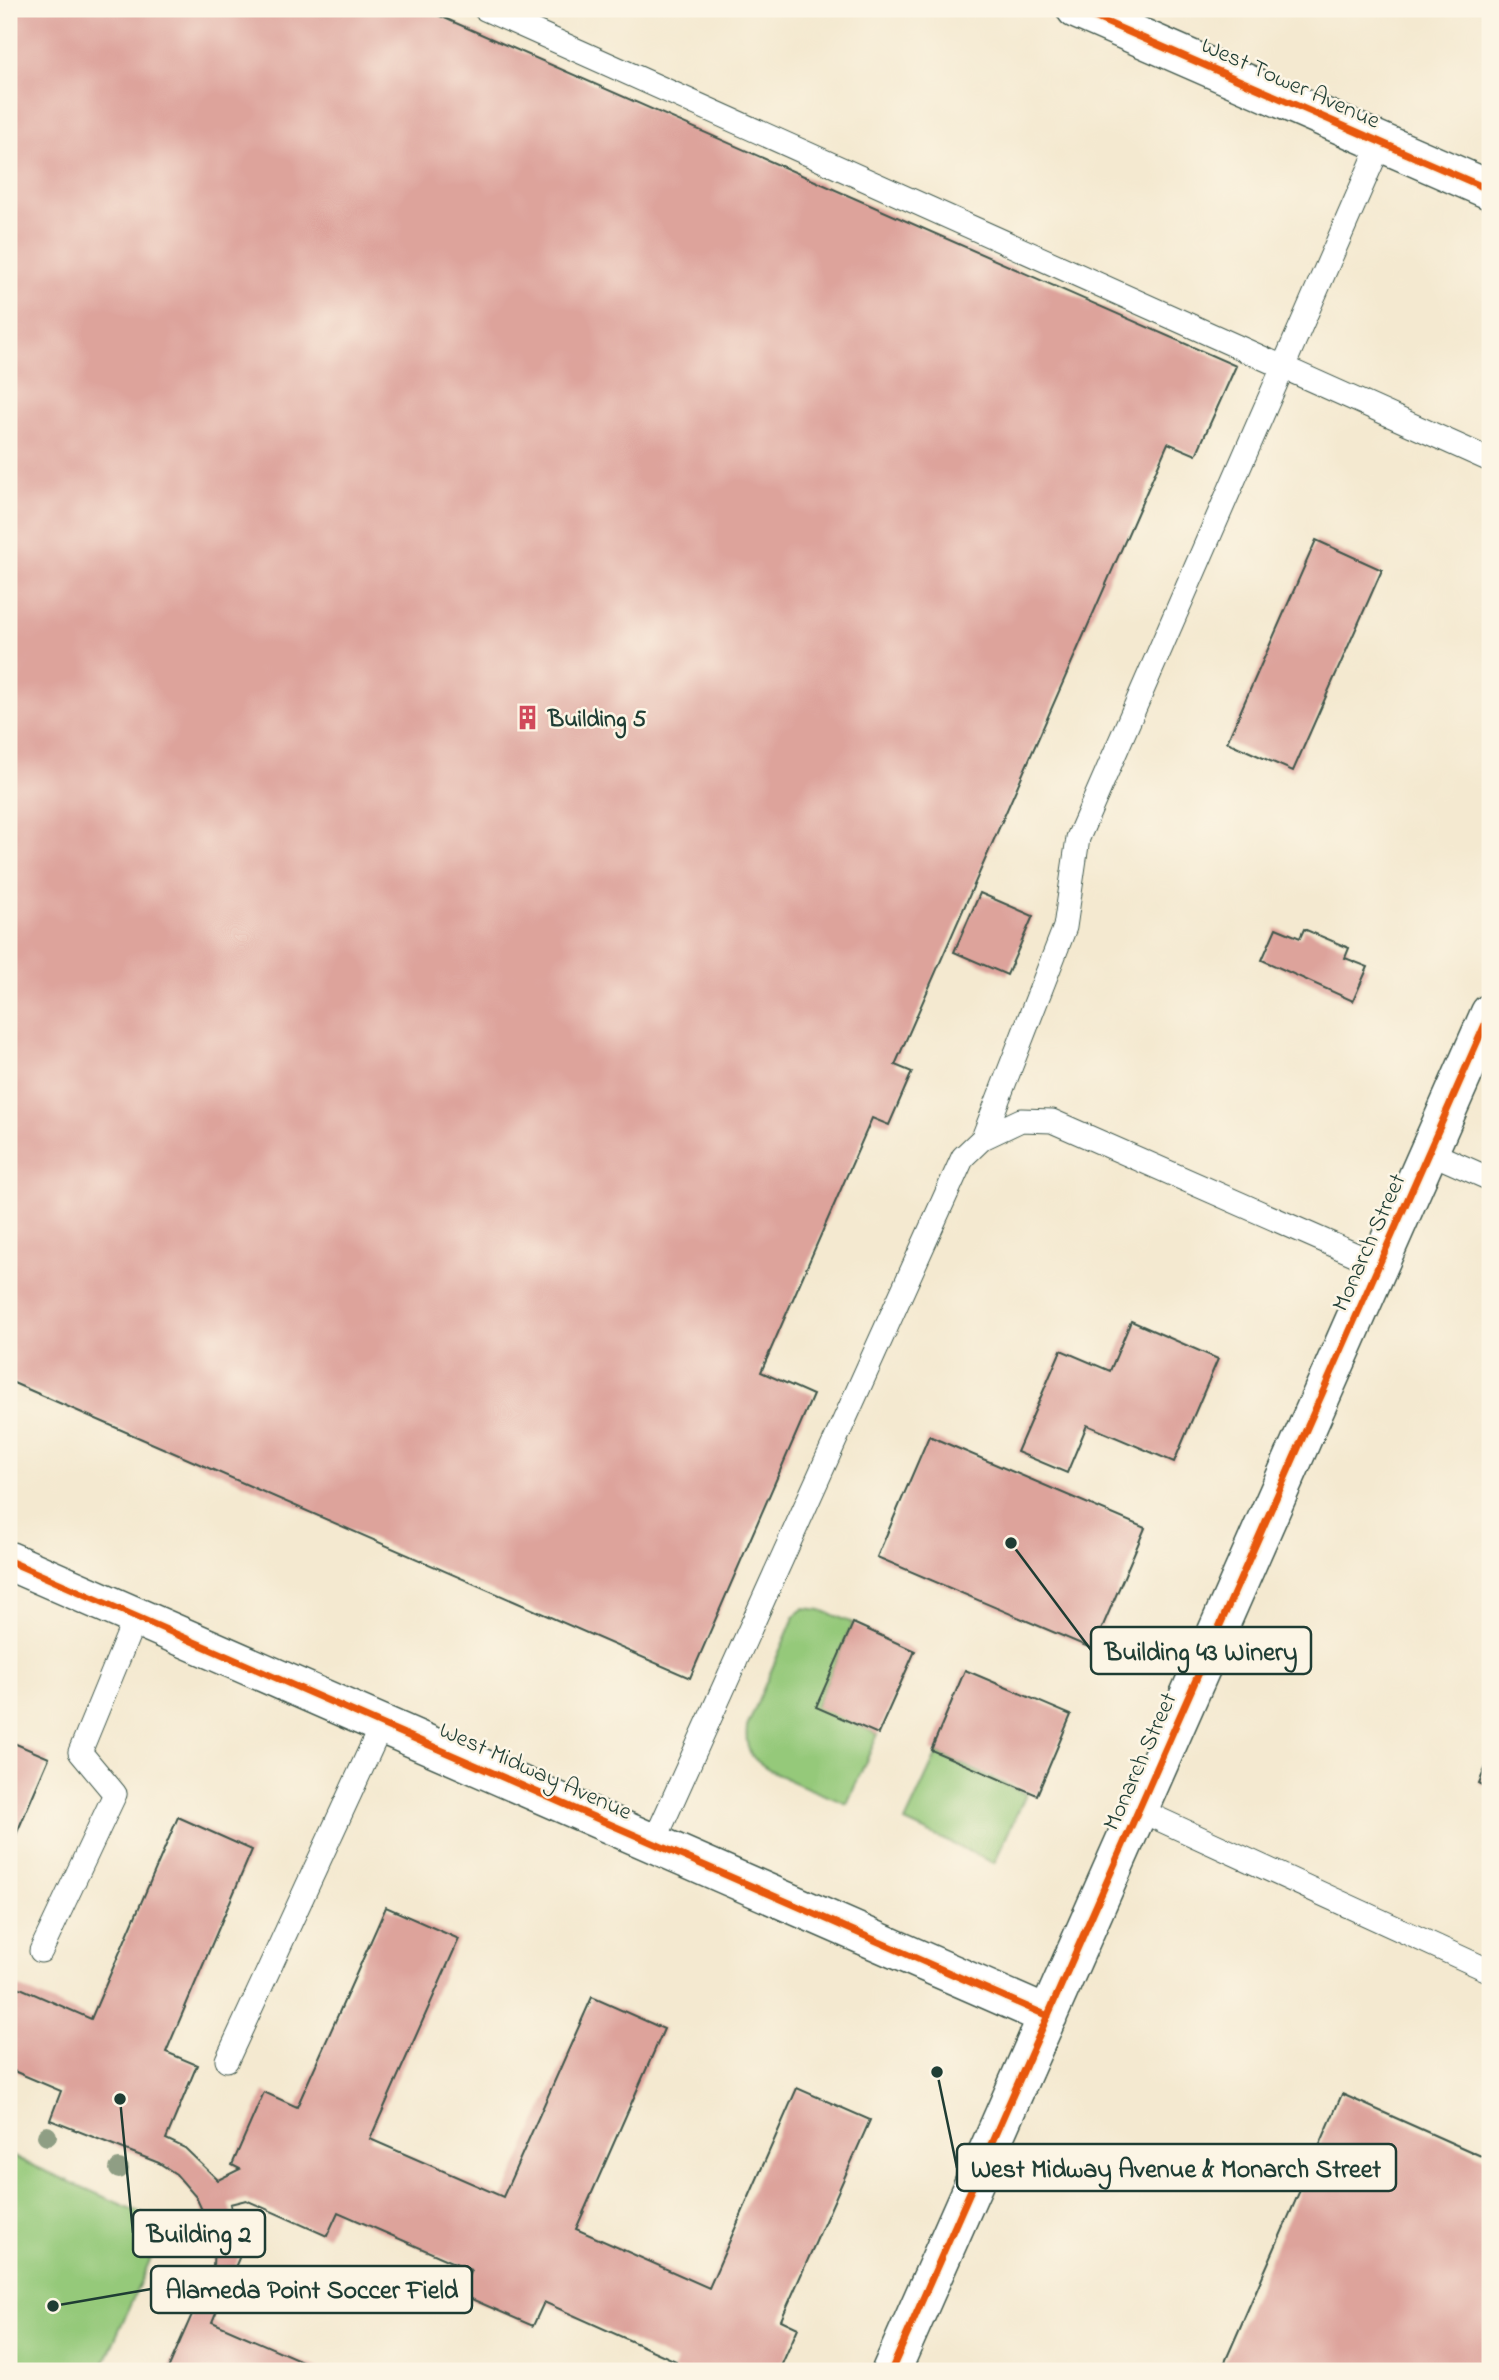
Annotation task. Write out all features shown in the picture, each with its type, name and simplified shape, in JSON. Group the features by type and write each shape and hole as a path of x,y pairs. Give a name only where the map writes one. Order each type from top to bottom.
{"street":[{"name":"West Tower Avenue","path":"1076,9 1490,190"},
{"name":"Monarch Street","path":"891,2371 1490,1013"},
{"name":"West Midway Avenue","path":"9,1561 1048,2016"}],"lane":[{"path":"485,9 1490,460"},
{"path":"983,1138 1065,927 1078,838 1381,142"},
{"path":"654,1842 963,1157 983,1138 1021,1120 1052,1121 1379,1265"},
{"path":"1429,1152 1490,1179"},
{"path":"41,1951 116,1794 80,1752 136,1616"},
{"path":"227,2060 382,1724"},
{"path":"1139,1810 1490,1970"}],"green space":[{"path":"804,1608 821,1610 853,1623 816,1706 878,1734 847,1804 767,1768 751,1754 747,1744 747,1727 795,1615"},
{"path":"937,1753 1026,1794 994,1863 905,1822"},
{"path":"9,2155 166,2224 101,2371 9,2371"}],"building":[{"name":"Building 5","path":"9,9 424,9 1236,366 1196,455 1168,443 895,1065 912,1072 889,1125 872,1118 761,1372 813,1395 690,1678 9,1381"},
{"path":"1316,540 1382,570 1293,771 1227,742"},
{"path":"980,893 1033,916 1007,975 954,952"},
{"path":"1276,928 1300,938 1304,929 1349,948 1345,958 1368,967 1353,1001 1262,960"},
{"path":"1131,1321 1218,1359 1174,1462 1087,1425 1067,1473 1017,1452 1061,1350 1110,1371"},
{"path":"929,1436 1145,1528 1093,1649 877,1557"},
{"path":"853,1623 915,1651 878,1734 816,1707"},
{"path":"965,1670 1071,1715 1037,1795 931,1750"},
{"path":"9,1741 49,1758 9,1851"},
{"path":"1490,1757 1490,1789 1479,1783"},
{"path":"178,1817 252,1850 166,2052 197,2065 166,2139 185,2148 218,2180 240,2169 232,2165 264,2092 297,2107 386,1907 459,1939 370,2139 503,2197 592,1997 664,2029 576,2229 709,2288 797,2088 870,2120 781,2320 798,2328 779,2371 672,2371 676,2361 544,2302 533,2326 460,2294 471,2270 338,2212 327,2236 246,2200 230,2204 239,2242 239,2258 212,2322 325,2371 167,2371 213,2267 214,2242 208,2223 196,2197 176,2174 159,2163 50,2120 61,2091 9,2069 9,1983 91,2019"},
{"path":"1342,2094 1490,2160 1490,2371 1221,2371"}],"cycle path":[{"path":"1076,9 1490,190"},
{"path":"891,2371 1490,1013"},
{"path":"9,1561 1048,2016"}],"place":[{"name":"Building 5","path":"528,718"},
{"name":"Building 43 Winery","path":"1011,1543"},
{"name":"West Midway Avenue & Monarch Street","path":"937,2072"},
{"name":"Building 2","path":"120,2099"},
{"name":"Alameda Point Soccer Field","path":"53,2306"}]}
